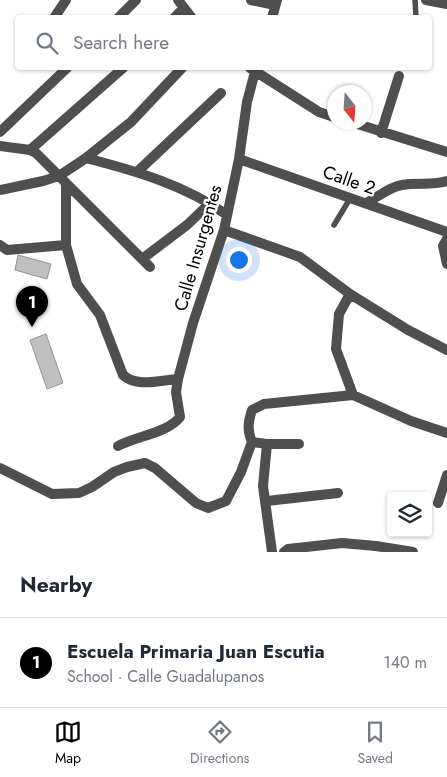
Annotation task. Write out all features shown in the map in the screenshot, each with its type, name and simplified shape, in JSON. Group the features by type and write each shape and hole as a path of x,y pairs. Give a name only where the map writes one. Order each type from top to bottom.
{"street":[{"path":"56,15 66,0"},
{"path":"121,15 136,0"},
{"path":"251,0 276,2 273,15"},
{"path":"426,0 447,4"},
{"path":"180,4 189,15"},
{"path":"0,132 65,70"},
{"path":"30,150 121,70"},
{"path":"0,190 43,181 62,180 130,122 180,70"},
{"name":"Calle Insurgentes","path":"118,446 176,423 180,417 176,392 178,379 193,323 228,215 253,70"},
{"path":"255,70 319,112 327,115"},
{"path":"381,132 399,76"},
{"path":"137,172 221,93"},
{"path":"372,129 447,152"},
{"path":"0,146 30,150 36,153 150,267"},
{"path":"86,158 137,172 193,194 228,215"},
{"name":"Calle 2","path":"239,159 447,232"},
{"path":"62,180 66,245 77,284 100,315 123,376 135,382 178,379"},
{"path":"366,203 391,189 403,185 447,181"},
{"path":"142,259 187,225 210,203"},
{"path":"224,230 300,257 350,294 408,330 447,350"},
{"path":"447,239 443,246 447,264"},
{"path":"0,245 7,250 66,245"},
{"path":"350,294 339,314 336,349 353,395"},
{"path":"0,468 52,494 79,493 92,487 114,472 145,463 154,468 196,503 208,508 226,501 252,442 248,433 248,421 252,410 264,404 353,395 411,421 447,434"},
{"path":"252,442 299,444"},
{"path":"267,444 263,486 272,552"},
{"path":"438,503 446,482"},
{"path":"266,501 338,493"},
{"path":"284,552 288,549 342,543 368,548 409,550 413,552"}],"lane":[{"path":"415,0 416,15"},
{"path":"334,225 351,197"}],"building":[{"path":"18,255 51,264 47,279 15,270"},
{"path":"46,334 63,383 47,389 30,340"}],"place":[{"name":"Escuela Primaria Juan Escutia","path":"32,327"}]}
